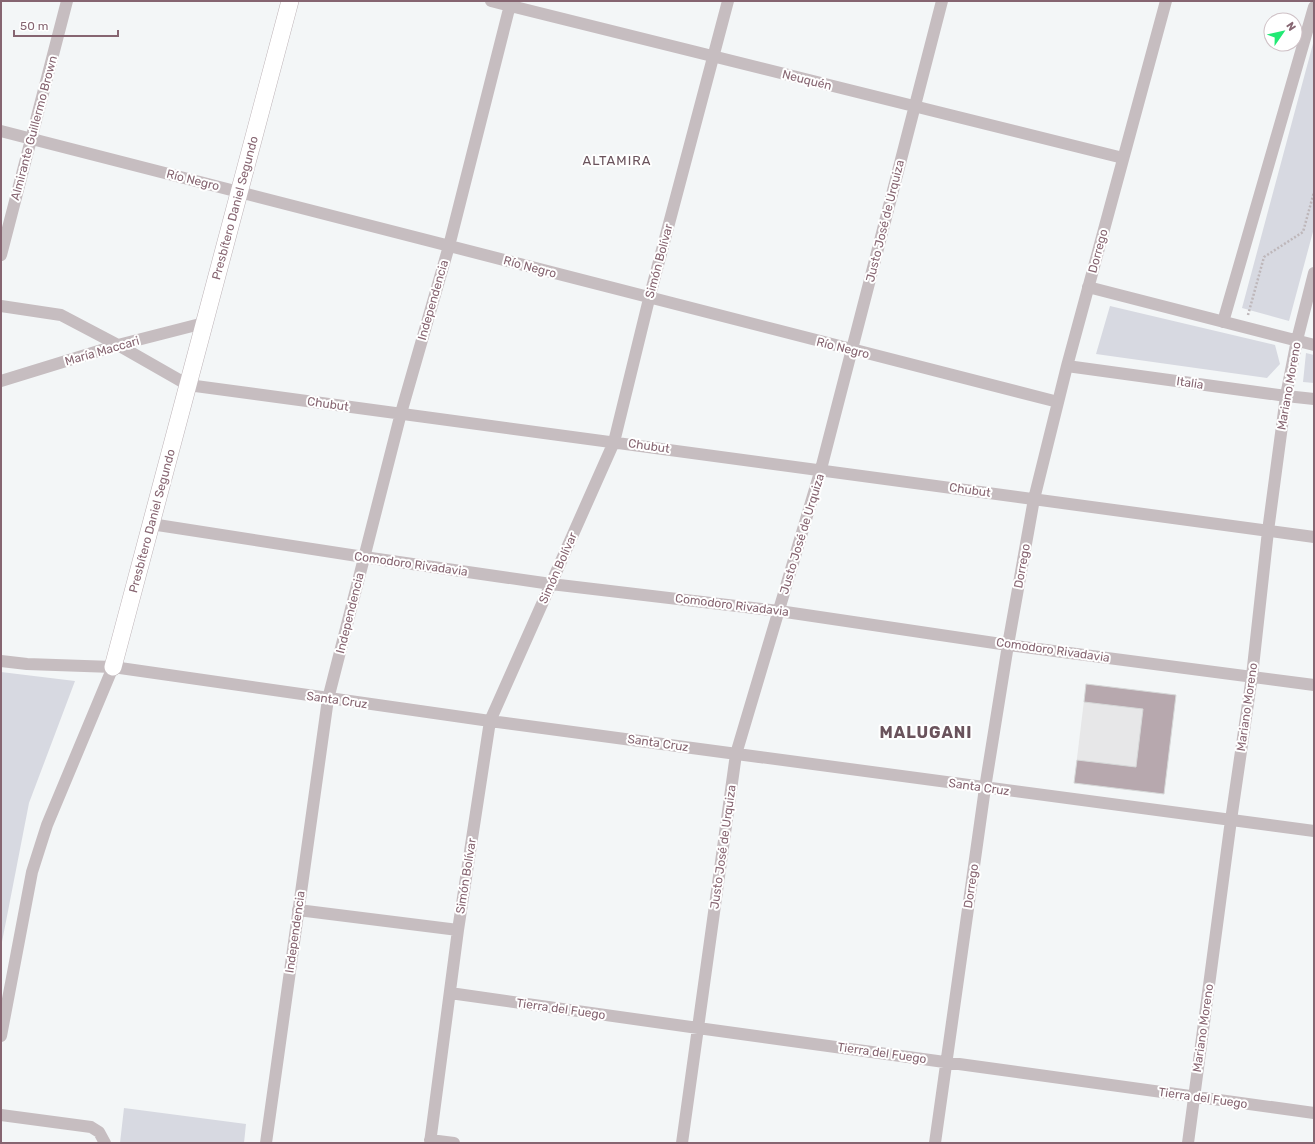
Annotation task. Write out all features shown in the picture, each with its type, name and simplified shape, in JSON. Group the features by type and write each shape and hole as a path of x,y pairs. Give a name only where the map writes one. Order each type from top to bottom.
{"main road":[{"name":"Presbítero Daniel Segundo","path":"114,667 290,1"}],"street":[{"name":"Almirante Guillermo Brown","path":"1,255 67,1"},
{"name":"Neuquén","path":"490,1 511,4 914,107 1123,158"},
{"name":"Simón Bolívar","path":"430,1141 458,930 490,721 614,442 649,298 728,1"},
{"name":"Justo José de Urquiza","path":"682,1143 736,754 822,469 942,1"},
{"name":"Dorrego","path":"935,1143 985,788 1008,645 1034,499 1067,366 1166,1"},
{"name":"Independencia","path":"266,1143 328,699 401,413 449,246 511,4"},
{"path":"1223,322 1314,7"},
{"name":"Río Negro","path":"1,131 1058,402"},
{"name":"Mariano Moreno","path":"1188,1143 1231,820 1252,676 1268,531 1286,396 1296,340 1314,273"},
{"path":"1088,287 1314,345"},
{"name":"Chubut","path":"1,306 61,315 118,345 188,385 822,469 1314,537"},
{"name":"María Maccari","path":"1,381 118,345 204,323"},
{"name":"Italia","path":"1067,366 1314,399"},
{"name":"Comodoro Rivadavia","path":"151,524 551,584 779,611 1008,645 1314,685"},
{"name":"Santa Cruz","path":"1,661 27,664 114,667 328,699 1314,831"},
{"name":"Presbítero Daniel Segundo","path":"1,1036 32,872 47,825 114,667"},
{"path":"298,910 458,930"},
{"name":"Tierra del Fuego","path":"450,993 1314,1113"},
{"path":"1,1115 91,1127 99,1132 105,1143"},
{"path":"430,1141 454,1143"}],"path":[{"path":"1244,327 1264,257 1303,232 1314,192"}],"shaded area":[{"path":"1314,40 1314,228 1289,321 1242,308"},
{"path":"1110,306 1275,345 1280,364 1267,378 1096,354"},
{"path":"1306,353 1314,355 1314,383 1303,382"},
{"path":"1,672 75,681 29,803 1,947"},
{"path":"1086,684 1176,695 1164,794 1074,783"},
{"path":"124,1108 246,1124 244,1143 120,1143"}],"building":[{"path":"1086,684 1176,695 1164,794 1074,783 1077,760 1136,767 1143,709 1084,702"}],"district":[{"name":"ALTAMIRA","path":"617,160"},
{"name":"MALUGANI","path":"926,732"}]}
